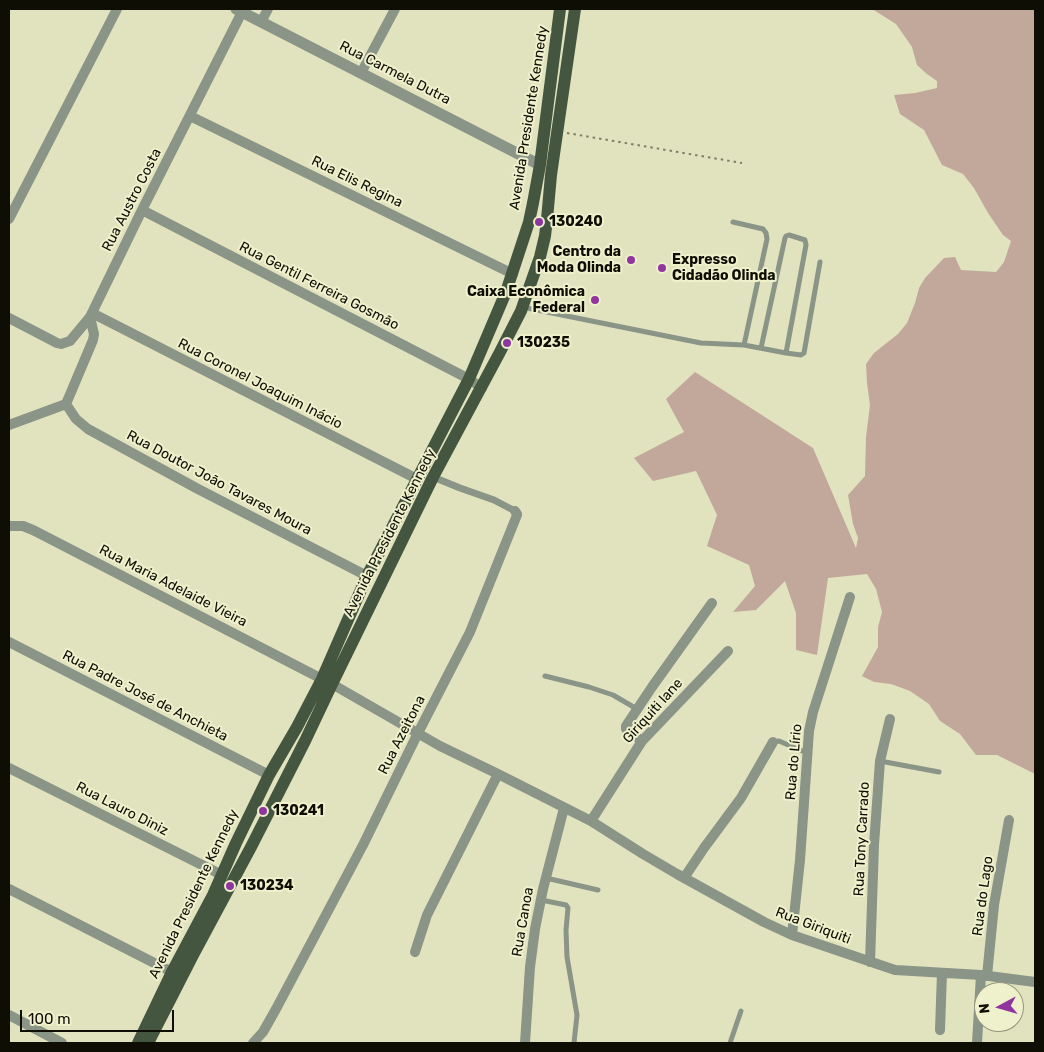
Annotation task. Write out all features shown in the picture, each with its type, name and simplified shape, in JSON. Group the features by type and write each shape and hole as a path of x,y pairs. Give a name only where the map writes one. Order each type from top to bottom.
{"main road":[{"name":"Avenida Presidente Kennedy","path":"148,1043 252,847 305,741 367,576 469,380 513,274 529,222 540,165 560,9"},
{"name":"Avenida Presidente Kennedy","path":"138,1043 222,875 269,775 327,681 482,388 522,307 540,258 544,236 575,9"}],"street":[{"path":"9,219 117,9"},
{"path":"261,22 268,9"},
{"path":"361,73 395,9"},
{"name":"Rua Carmela Dutra","path":"239,10 540,165"},
{"name":"Rua Austro Costa","path":"9,318 61,344 70,341 91,315 190,116 239,10"},
{"name":"Rua Elis Regina","path":"190,116 513,274"},
{"name":"Rua Gentil Ferreira Gosmão","path":"142,210 482,388"},
{"path":"9,425 66,404 93,340 91,315"},
{"name":"Rua Coronel Joaquim Inácio","path":"91,315 417,479"},
{"name":"Rua Doutor João Tavares Moura","path":"66,404 76,418 88,429 367,576"},
{"name":"Rua Azeitona","path":"253,1043 263,1032 276,1009 363,844 470,632 517,515 515,511 494,500 434,477"},
{"name":"Rua Maria Adelaide Vieira","path":"9,526 22,526 33,530 327,681"},
{"name":"Rua do Lírio","path":"792,936 812,712 850,598"},
{"path":"642,740 626,729 626,726 712,603"},
{"name":"Rua Padre José de Anchieta","path":"9,642 269,775"},
{"name":"Giriquiti lane","path":"591,822 642,740 728,651"},
{"name":"Rua Giriquiti","path":"327,681 440,746 591,822 684,878 792,936 895,970 984,975 1035,982"},
{"name":"Rua Tony Carrado","path":"870,962 874,845 880,761 890,719"},
{"path":"684,878 741,798 773,742"},
{"name":"Rua Lauro Diniz","path":"9,768 222,875"},
{"path":"415,952 427,915 498,774"},
{"name":"Rua Canoa","path":"526,1043 530,967 540,900 569,811"},
{"name":"Rua do Lago","path":"977,1043 994,905 1010,820"},
{"path":"9,889 172,972"},
{"path":"940,1030 942,973"},
{"path":"9,1015 62,1043"},
{"path":"263,1032 268,1043"}],"lane":[{"path":"733,222 762,229 766,233 767,239 744,345"},
{"path":"761,348 785,238 789,235 805,240 806,245 786,353"},
{"path":"522,307 701,343 744,345 801,355 804,353 820,262"},
{"path":"545,676 614,695 637,709"},
{"path":"773,742 779,741 807,753"},
{"path":"880,761 939,772"},
{"path":"546,878 598,890"},
{"path":"540,900 566,905 568,908 566,930 567,957 577,1015 574,1043"},
{"path":"730,1043 741,1010"}],"path":[{"path":"557,131 742,163"}],"shaded area":[{"path":"872,9 1035,9 1035,774 997,755 976,755 960,734 940,721 929,704 910,691 891,684 874,682 862,676 878,647 878,627 882,612 876,589 867,574 828,578 817,655 796,650 796,613 785,581 756,610 733,612 755,586 749,565 707,546 717,515 696,471 653,481 634,458 684,432 666,399 695,372 813,448 856,548 858,538 853,524 848,495 865,476 866,437 870,405 866,364 874,353 898,334 907,323 919,288 925,278 944,258 955,257 961,270 996,272 1004,262 1011,241 1003,235 974,188 963,174 942,165 924,130 900,114 894,95 937,88 937,81 917,65 912,47 896,24"}],"place":[{"name":"130240","path":"539,222"},
{"name":"Centro da Moda Olinda","path":"631,260"},
{"name":"Expresso Cidadão Olinda","path":"662,268"},
{"name":"Caixa Econômica Federal","path":"595,300"},
{"name":"130235","path":"507,343"},
{"name":"130241","path":"263,811"},
{"name":"130234","path":"230,886"}]}
